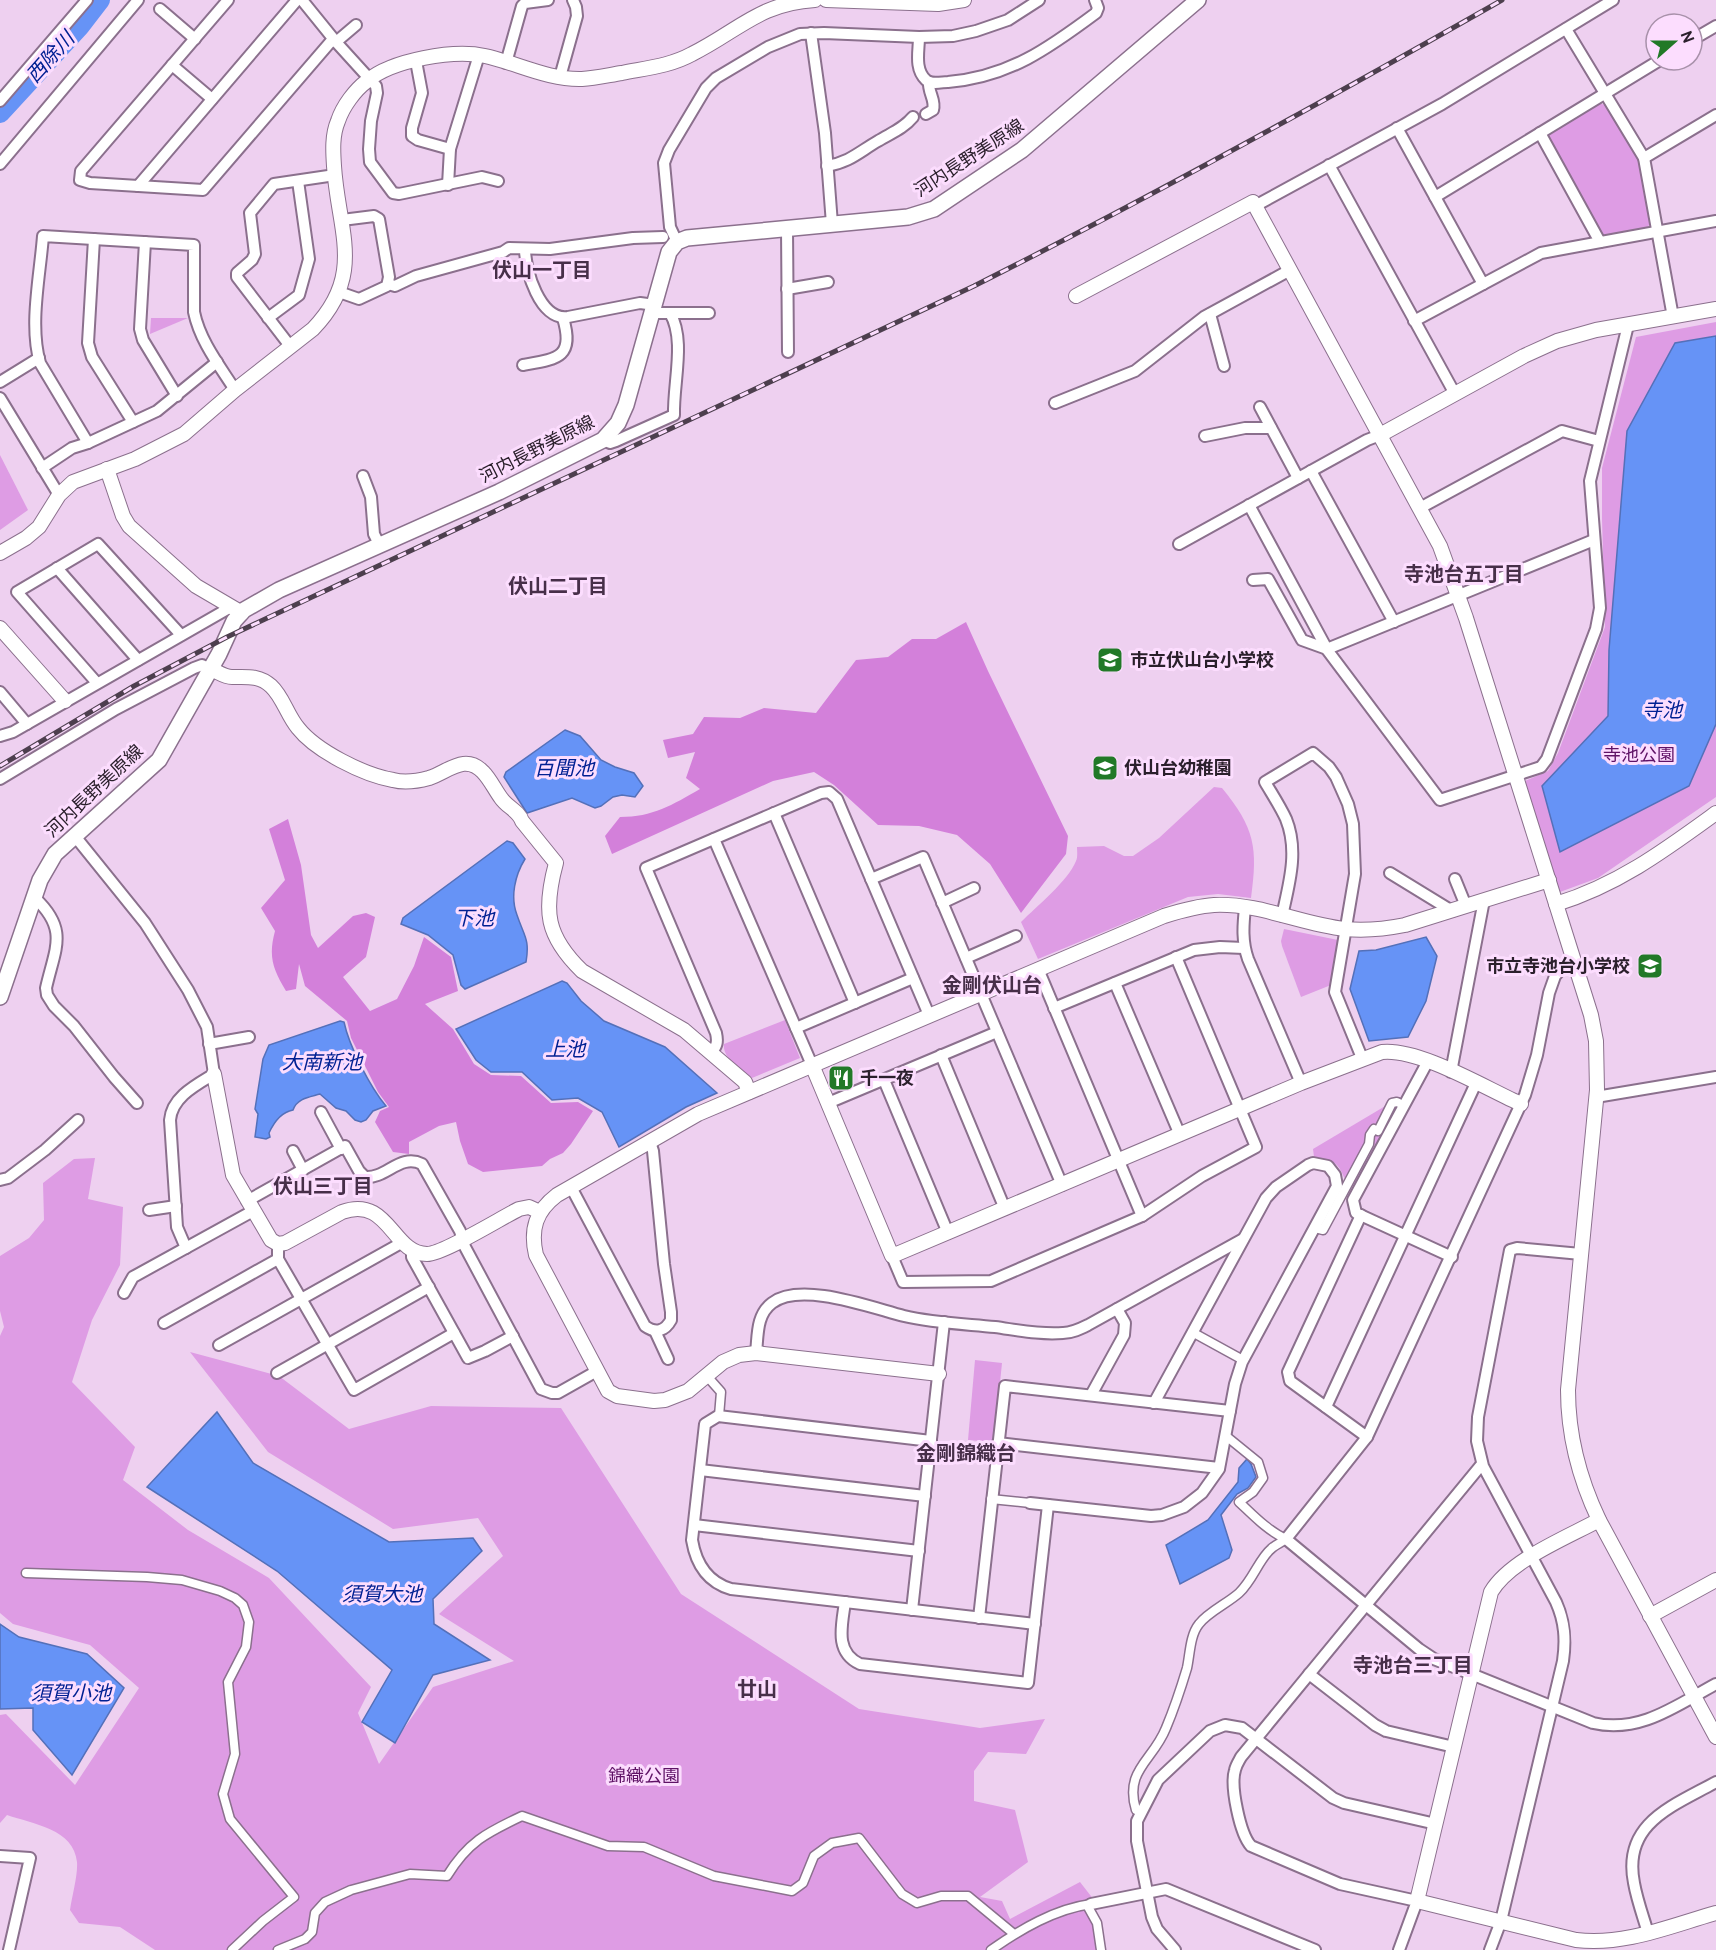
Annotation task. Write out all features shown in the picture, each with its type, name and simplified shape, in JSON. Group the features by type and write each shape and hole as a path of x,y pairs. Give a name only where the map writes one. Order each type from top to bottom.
{"main road":[{"name":"河内長野美原線","path":"0,997 40,880 49,862 74,835 159,760 211,669 234,621 237,609 499,492 603,440 612,432 623,414 654,309 669,252 670,239 908,217 934,209 1022,150 1198,0"}],"street":[{"path":"0,101 87,0"},
{"path":"0,164 138,0"},
{"path":"228,0 79,175 80,180 84,183 203,190 334,40 356,25"},
{"path":"138,186 297,0"},
{"path":"302,0 377,90 370,131 370,162 393,193 399,194 482,177 498,181"},
{"path":"506,63 522,6 525,3 548,0"},
{"path":"560,77 577,16 573,0"},
{"path":"0,553 26,538 39,527 59,495 73,482 135,459 184,434 235,390 313,329 324,317 339,292 346,254 335,175 333,140 338,120 349,101 368,80 386,69 460,53 479,55 570,79 596,77 676,62 766,10 783,4 815,0"},
{"path":"826,0 938,3 964,0"},
{"path":"339,292 359,299 388,284 395,286 416,276 503,252 509,248 550,249 633,238 670,239 664,163 669,150 706,88 716,78 768,46 790,37 811,33 953,36 976,32 1008,20 1039,0"},
{"path":"929,82 960,81 981,77 1032,58 1096,13 1098,8 1095,0"},
{"path":"1255,206 1442,104 1613,0"},
{"path":"160,9 195,39"},
{"path":"1566,29 1644,158 1672,317"},
{"path":"811,33 819,84 832,224"},
{"path":"919,37 918,69 929,82 928,89 934,106 933,110 926,114"},
{"path":"448,185 450,149 479,55"},
{"path":"416,61 422,93 412,128 412,136 418,140 450,149"},
{"path":"172,64 212,99"},
{"path":"1435,197 1644,70"},
{"path":"1644,158 1716,115"},
{"path":"827,166 851,160 877,141 904,127 913,117"},
{"path":"1397,128 1483,284"},
{"path":"1540,133 1600,242"},
{"path":"1329,165 1455,394"},
{"path":"290,346 237,277 237,273 252,260 255,254 250,213 274,184 335,175"},
{"path":"268,318 299,295 309,259 298,181"},
{"path":"1076,296 1253,202 1440,546 1459,595 1549,880 1591,1015 1596,1041 1596,1097 1569,1370 1569,1422 1576,1463 1599,1520 1716,1737"},
{"path":"342,220 374,216 379,219 389,277 388,284"},
{"path":"1414,321 1541,253 1716,221"},
{"path":"787,229 788,352"},
{"path":"88,443 40,363 35,330 43,236 194,245 194,312 200,332 235,390"},
{"path":"94,239 88,343 92,357 133,422"},
{"path":"145,242 140,329 142,340 177,396"},
{"path":"525,249 538,298 554,315 563,318 640,303 670,313 709,313"},
{"path":"1055,404 1135,371 1210,314 1290,270"},
{"path":"788,289 828,282"},
{"path":"1179,544 1367,440 1548,345 1575,335 1716,309"},
{"path":"603,440 610,443 616,441 674,415 678,344 676,323 670,313"},
{"path":"1210,314 1224,366"},
{"path":"524,365 556,358 565,351 567,330 563,318"},
{"path":"1249,505 1328,649 1440,800 1541,767 1547,759 1596,629 1600,608 1590,481 1628,325"},
{"path":"0,382 39,358"},
{"path":"42,468 72,448 88,443 157,411 217,362"},
{"path":"0,398 59,495"},
{"path":"1260,407 1298,478"},
{"path":"1205,436 1245,428 1271,428"},
{"path":"1420,508 1562,431 1599,441"},
{"path":"107,470 123,516 129,526 196,586 237,609"},
{"path":"1311,471 1394,622"},
{"path":"363,476 371,497 374,534 379,544"},
{"path":"1253,580 1268,579 1302,640 1328,649 1594,540"},
{"path":"97,683 17,592 98,544 181,635"},
{"path":"57,568 138,660"},
{"path":"0,736 14,732 181,635 237,609"},
{"path":"0,628 65,701"},
{"path":"0,779 116,709 202,665 230,677 244,676 266,682 279,697 289,717 299,730 313,743 358,768 393,781 412,781 431,777 464,763 474,765 483,771 506,805 520,815 522,821 556,863 548,901 550,922 558,942 569,958 582,971 684,1030 745,1082 749,1092"},
{"path":"0,692 27,724"},
{"path":"1282,916 1290,878 1292,847 1286,821 1265,782 1312,753 1329,766 1336,777 1348,804 1353,824 1355,874 1335,992 1362,1058"},
{"path":"711,1053 717,1046 716,1033 646,868 820,793 829,792 837,799 929,1016"},
{"path":"774,813 855,1003"},
{"path":"1556,904 1593,891 1638,868 1716,813"},
{"path":"74,835 120,889 157,940 204,1020 233,1175 271,1240 278,1244 285,1244 342,1212 356,1208 369,1210 385,1222 408,1246 423,1254 433,1254 524,1207 540,1212"},
{"path":"714,838 903,1282 991,1281 1142,1216 1202,1176 1256,1147 1176,957"},
{"path":"871,879 923,857 1062,1185"},
{"path":"1390,873 1452,911"},
{"path":"1455,879 1466,906"},
{"path":"939,1374 756,1353 730,1359 706,1375 688,1391 676,1397 654,1401 613,1395 608,1391 597,1371 536,1255 533,1233 540,1212 547,1202 571,1187 698,1114 1182,910 1214,905 1245,908 1346,929 1365,930 1395,927 1549,880"},
{"path":"942,903 974,888"},
{"path":"35,898 47,909 56,924 57,937 46,988 47,995 137,1103"},
{"path":"1451,1072 1484,900"},
{"path":"1245,908 1244,948 1301,1083"},
{"path":"966,958 1016,936"},
{"path":"1054,1008 1176,957 1207,948 1244,948"},
{"path":"1140,1811 1137,1810 1132,1790 1136,1775 1153,1753 1165,1731 1178,1697 1199,1624 1239,1593 1250,1581 1268,1551 1286,1539 1367,1437 1452,1257 1532,1078 1555,976 1574,960"},
{"path":"1038,969 1142,1216"},
{"path":"796,1028 913,978"},
{"path":"1115,982 1180,1135"},
{"path":"828,1103 997,1032"},
{"path":"209,1044 249,1037"},
{"path":"892,1256 1301,1083 1382,1052 1404,1052 1521,1104"},
{"path":"941,1055 1005,1209"},
{"path":"1428,1061 1353,1200 1356,1213 1452,1257"},
{"path":"186,1248 177,1227 171,1113 184,1094 214,1074"},
{"path":"1596,1097 1716,1077"},
{"path":"884,1080 948,1233"},
{"path":"1326,1407 1476,1083"},
{"path":"1315,1228 1323,1230 1370,1144 1370,1136 1374,1129 1378,1131 1392,1103 1397,1102 1403,1105"},
{"path":"321,1112 341,1149"},
{"path":"0,1180 8,1178 45,1150 78,1120"},
{"path":"650,1142 653,1151 671,1312 668,1325 655,1331"},
{"path":"124,1293 132,1278 186,1248 303,1170 345,1146 365,1177 373,1177 404,1161 410,1160 422,1164 538,1384 546,1392 558,1392 597,1371"},
{"path":"293,1151 303,1170"},
{"path":"991,1499 1134,1515 1162,1515 1194,1501 1209,1485 1220,1468 1238,1371 1243,1360 1334,1194 1337,1180 1333,1170 1328,1166 1313,1163 1270,1193 1154,1403"},
{"path":"571,1187 645,1326 655,1331 668,1359"},
{"path":"149,1210 176,1206"},
{"path":"1361,1215 1288,1372 1290,1381 1367,1437"},
{"path":"756,1353 759,1323 763,1312 771,1304 788,1295 799,1294 853,1301 905,1316 944,1322 1037,1333 1066,1333 1088,1325 1243,1239"},
{"path":"278,1244 278,1258 354,1390 454,1333"},
{"path":"408,1246 468,1358 485,1352 513,1336"},
{"path":"219,1345 302,1299 408,1246"},
{"path":"1490,1950 1501,1922 1563,1662 1565,1633 1562,1616 1556,1602 1482,1464 1477,1441 1478,1417 1508,1254 1513,1248 1581,1254"},
{"path":"1214,1256 1224,1257 1228,1267"},
{"path":"164,1323 278,1258"},
{"path":"276,1373 429,1287"},
{"path":"1091,1395 1124,1335 1125,1323 1117,1309"},
{"path":"912,1610 944,1322"},
{"path":"1192,1332 1243,1360"},
{"path":"706,1375 721,1392 718,1416"},
{"path":"979,1617 1005,1386 1230,1411"},
{"path":"931,1441 718,1416 705,1424 692,1540 696,1559 705,1574 720,1586 745,1591 1035,1624"},
{"path":"1226,1436 1258,1462 1263,1478 1253,1492 1239,1502 1426,1654 1447,1666 1593,1723 1623,1726 1645,1721 1716,1684"},
{"path":"998,1443 1220,1468"},
{"path":"1482,1464 1237,1764 1234,1778 1242,1833 1251,1846 1340,1884 1591,1942 1618,1941 1716,1913"},
{"path":"700,1470 925,1496"},
{"path":"845,1602 840,1636 843,1647 852,1660 860,1664 1028,1683 1048,1505"},
{"path":"1399,1950 1417,1901 1491,1592 1505,1574 1599,1520"},
{"path":"694,1525 919,1551"},
{"path":"26,1573 182,1580 220,1591 235,1598 243,1605 249,1622 246,1647 228,1682 235,1754 223,1794 230,1819 294,1897 263,1921 232,1950"},
{"path":"1650,1616 1716,1580"},
{"path":"1310,1674 1375,1725 1386,1731 1454,1747"},
{"path":"1175,1950 1157,1929 1147,1892 1136,1830 1140,1811 1158,1780 1210,1731 1225,1725 1242,1728 1333,1798 1344,1803 1436,1824"},
{"path":"1647,1933 1632,1872 1637,1840 1652,1820 1662,1812 1716,1782"},
{"path":"278,1950 305,1939 312,1932 315,1912 325,1902 351,1890 410,1874 447,1876 467,1848 493,1830 522,1816 608,1846 644,1847 714,1876 792,1891 803,1882 814,1856 832,1843 859,1838 902,1894 917,1903 941,1896 968,1896 1014,1934"},
{"path":"0,1856 30,1858 9,1950"},
{"path":"992,1950 1014,1934 1048,1916 1089,1904 1166,1889 1316,1950"},
{"path":"1089,1904 1097,1923 1101,1950"}],"green space":[{"path":"1597,103 1606,105 1638,160 1650,224 1645,230 1606,237 1598,232 1547,140 1549,132"},
{"path":"151,318 188,318 150,334"},
{"name":"寺池","path":"1716,322 1716,797 1598,878 1560,892 1525,781 1548,771 1558,753 1605,627 1602,468 1636,337"},
{"path":"0,455 28,510 0,530"},
{"path":"1214,787 1222,788 1233,802 1248,827 1252,839 1254,865 1251,898 1218,894 1188,897 1038,959 1021,922 1072,869 1077,859 1077,847 1104,846 1124,856 1133,856 1159,838"},
{"path":"1284,929 1338,940 1331,985 1301,997 1282,946"},
{"path":"785,1020 800,1058 752,1078 729,1059 724,1044"},
{"path":"1387,1105 1393,1114 1355,1188 1349,1184 1333,1162 1314,1157 1313,1149"},
{"name":"錦織公園","path":"95,1158 88,1199 123,1207 120,1265 92,1320 72,1382 135,1447 123,1480 188,1530 269,1578 371,1687 358,1713 379,1764 433,1687 514,1661 439,1614 503,1556 478,1518 393,1529 268,1452 190,1352 279,1376 349,1429 431,1406 561,1408 681,1594 859,1709 980,1728 1045,1719 1026,1754 988,1752 974,1771 974,1801 1015,1810 1028,1862 980,1897 1002,1901 1010,1919 1080,1882 1094,1900 1087,1905 1101,1950 155,1950 120,1927 79,1923 70,1910 77,1862 68,1842 51,1829 7,1815 0,1823 0,1715 6,1714 75,1785 139,1688 90,1645 13,1624 0,1613 0,1336 4,1327 0,1311 0,1256 29,1238 44,1220 43,1183 74,1159"},
{"path":"975,1360 1002,1363 994,1442 968,1440"}],"shaded area":[{"path":"966,622 1068,836 1066,854 1021,913 990,864 957,835 919,826 878,825 834,785 814,772 773,781 612,854 605,836 620,817 652,812 671,805 700,789 686,778 695,752 668,758 663,740 693,734 704,717 740,718 764,708 816,713 856,660 888,657 912,639 936,639"},
{"path":"288,819 301,865 311,935 318,948 353,916 366,913 375,917 366,957 343,977 370,1011 397,999 414,966 424,937 451,957 458,991 425,1004 453,1029 474,1064 491,1075 521,1076 551,1103 578,1102 593,1111 563,1153 542,1166 483,1172 468,1164 456,1122 439,1126 409,1142 409,1154 393,1152 375,1122 380,1111 389,1107 378,1092 351,1038 347,1021 305,986 299,964 296,989 286,991 275,969 272,948 275,931 261,908 285,880 269,829"}],"water":[{"name":"寺池","path":"1716,336 1716,724 1689,786 1560,852 1542,786 1608,716 1609,650 1627,431 1675,343"},
{"name":"百聞池","path":"565,730 580,736 601,760 634,773 643,786 635,797 622,795 613,797 595,808 572,798 527,813 504,777 506,772"},
{"name":"下池","path":"507,841 513,843 525,859 516,879 514,901 527,943 526,962 465,989 461,985 453,955 428,935 401,924 403,918"},
{"path":"1426,937 1437,956 1426,1001 1408,1037 1369,1041 1350,989 1359,951 1376,950"},
{"name":"上池","path":"562,981 567,983 581,1001 604,1021 665,1047 717,1093 686,1107 619,1147 602,1112 578,1098 552,1100 522,1072 491,1072 476,1060 456,1029"},
{"name":"大南新池","path":"340,1021 344,1022 355,1054 386,1106 373,1111 366,1120 361,1122 355,1120 346,1111 336,1108 320,1094 301,1100 293,1110 282,1115 271,1129 270,1137 266,1139 255,1137 258,1114 255,1109 263,1059 269,1045"},
{"name":"須賀大池","path":"217,1412 253,1463 389,1542 473,1538 482,1551 433,1599 434,1624 490,1660 433,1675 395,1743 362,1722 392,1670 277,1571 147,1487"},
{"path":"1247,1459 1256,1477 1248,1488 1237,1494 1221,1515 1232,1550 1229,1558 1180,1584 1166,1545 1208,1520 1238,1482 1239,1468"},
{"name":"須賀小池","path":"0,1624 19,1637 87,1654 124,1688 72,1775 33,1730 33,1708 0,1709"}],"waterway":[{"name":"西除川","path":"0,113 80,26 100,0"}],"railway":[{"path":"0,766 134,686 227,637 974,286 1041,252 1240,146 1502,0"}],"place":[{"name":"市立伏山台小学校","path":"1110,660"},
{"name":"伏山台幼稚園","path":"1105,768"},
{"name":"市立寺池台小学校","path":"1650,966"},
{"name":"千一夜","path":"841,1078"}],"district":[{"name":"伏山一丁目","path":"542,270"},
{"name":"寺池台五丁目","path":"1464,574"},
{"name":"伏山二丁目","path":"558,586"},
{"name":"金剛伏山台","path":"992,985"},
{"name":"伏山三丁目","path":"323,1186"},
{"name":"金剛錦織台","path":"966,1453"},
{"name":"寺池台三丁目","path":"1413,1665"},
{"name":"廿山","path":"757,1689"}],"park label":[{"name":"寺池公園","path":"1639,755"}]}
